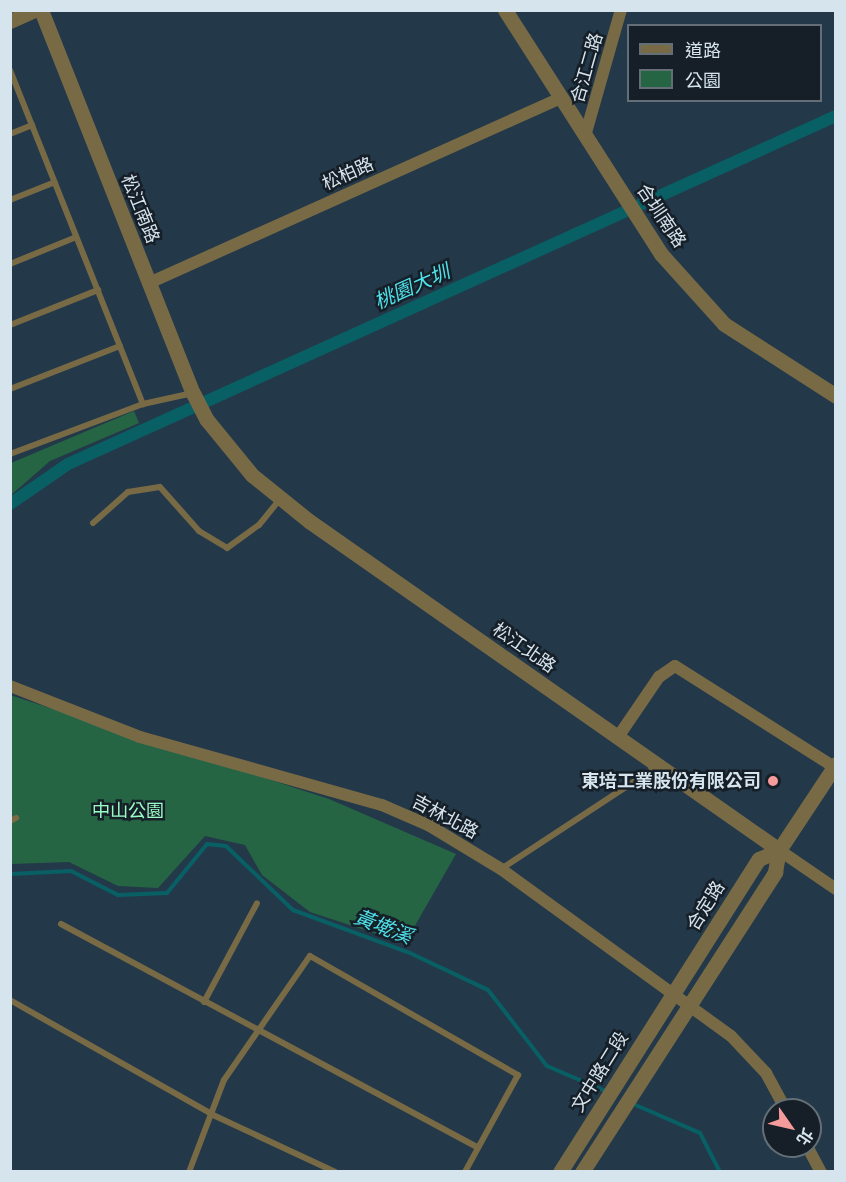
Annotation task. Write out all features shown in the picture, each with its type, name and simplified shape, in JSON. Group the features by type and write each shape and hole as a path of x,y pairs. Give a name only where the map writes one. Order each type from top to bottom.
{"street":[{"path":"10,21 35,10"},
{"name":"松江南路","path":"40,10 194,395 207,420"},
{"name":"合圳南路","path":"505,10 661,254 724,324 836,396"},
{"name":"合江二路","path":"585,136 621,10"},
{"name":"松柏路","path":"149,283 561,98"},
{"name":"松江北路","path":"207,420 252,475 281,498 836,889"},
{"path":"618,737 659,677 675,666 835,765"},
{"name":"吉林北路","path":"14,690 140,737 382,805 501,868 691,1005 766,1073 780,1098"},
{"name":"合定路","path":"691,1005 776,872 779,850 835,765"},
{"name":"合定路","path":"674,993 759,859 779,850"},
{"name":"文中路二段","path":"560,1172 674,993"},
{"path":"582,1172 691,1005"},
{"path":"813,1158 821,1172"}],"lane":[{"path":"11,73 142,404"},
{"path":"10,134 32,125"},
{"path":"10,200 55,182"},
{"path":"10,264 76,237"},
{"path":"10,325 98,290"},
{"path":"10,389 120,346"},
{"path":"10,454 142,404 194,395"},
{"path":"93,523 128,492 160,487 199,531 227,548 259,525 281,498"},
{"path":"501,868 659,765"},
{"path":"204,1002 257,903"},
{"path":"61,924 260,1033 478,1148"},
{"path":"189,1172 213,1115 224,1080 260,1033 305,957 315,958 512,1068 516,1083 465,1172"},
{"path":"10,1000 213,1115 335,1172"}],"green space":[{"path":"134,411 139,423 50,461 11,495 11,463"},
{"name":"中山公園","path":"10,695 329,799 456,854 405,943 310,912 262,875 245,845 205,836 158,888 118,886 69,862 11,864"}],"waterway":[{"name":"桃園大圳","path":"10,504 68,464 836,116"},
{"name":"黃墘溪","path":"10,874 71,871 118,895 167,893 207,844 226,846 293,910 410,953 488,990 547,1066 605,1091"},
{"name":"黃墘溪","path":"631,1103 700,1133 720,1172"}],"place":[{"name":"東培工業股份有限公司","path":"773,781"}]}
